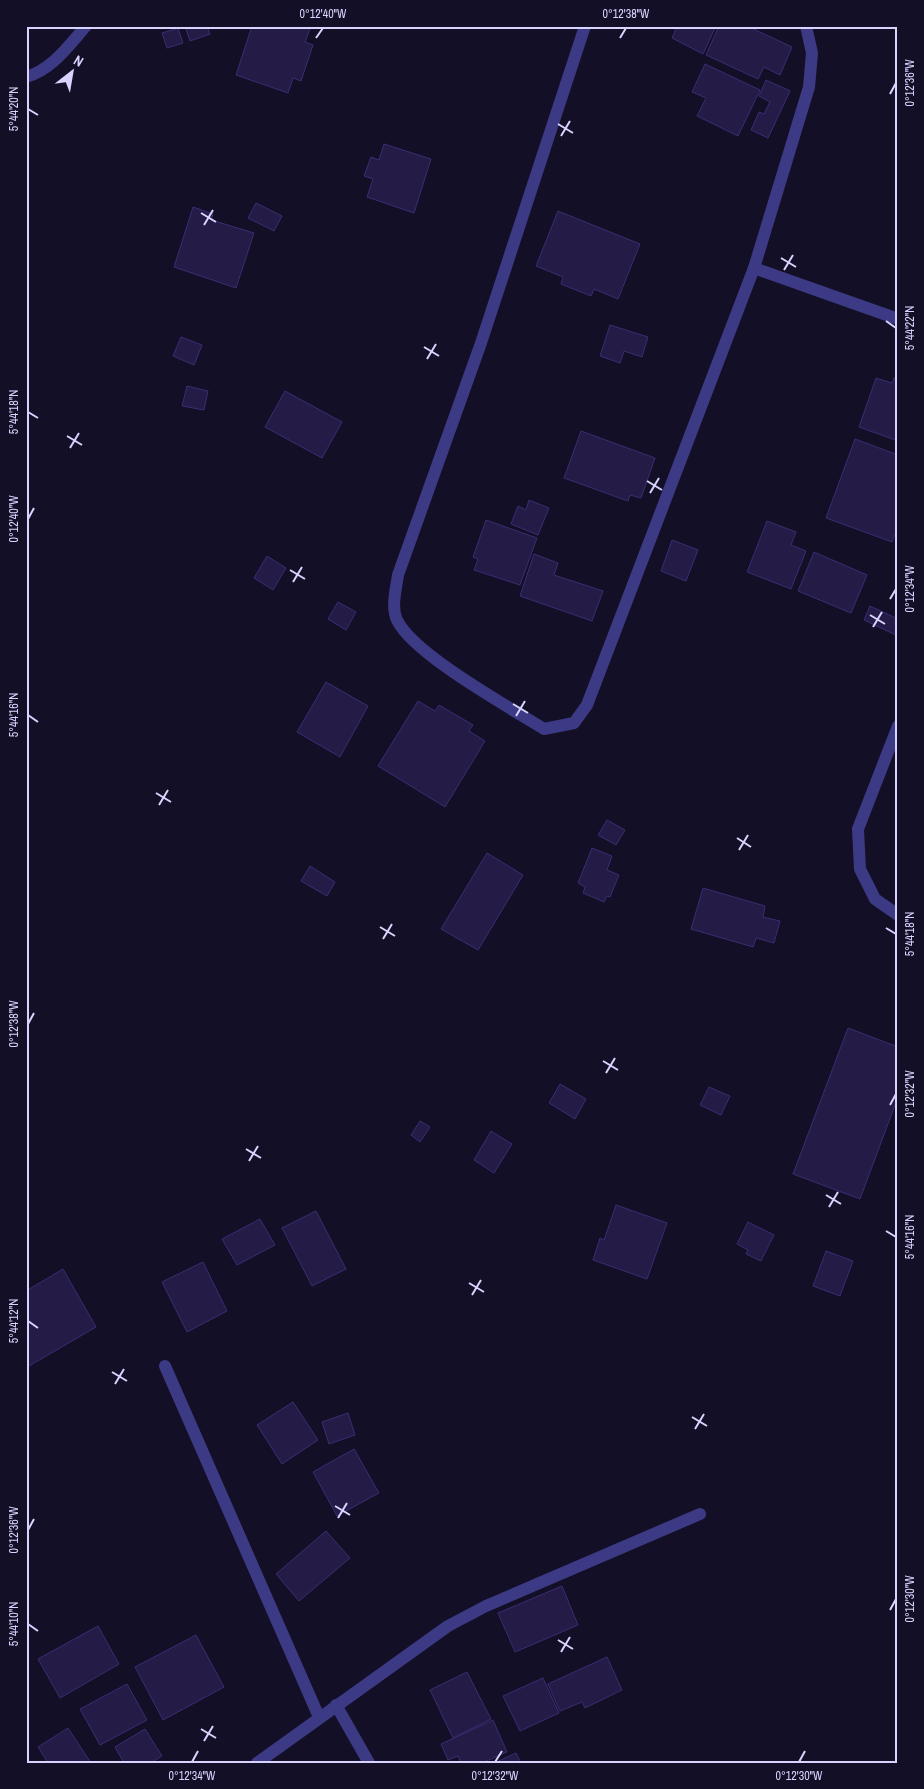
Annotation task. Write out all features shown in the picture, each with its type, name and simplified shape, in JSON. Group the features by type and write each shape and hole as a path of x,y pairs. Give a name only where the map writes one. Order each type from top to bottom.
{"street":[{"path":"26,77 37,74 58,58 86,26"},
{"path":"585,26 481,343 398,575 394,596 396,619 421,650 544,729 574,723 587,705 754,268 809,87 812,53 806,26"},
{"path":"754,268 898,319"},
{"path":"898,726 858,829 860,869 875,899 898,915"},
{"path":"165,1366 319,1717"},
{"path":"257,1763 448,1626 486,1606 700,1514"},
{"path":"336,1705 369,1763"}],"building":[{"path":"185,26 207,26 210,34 190,41"},
{"path":"252,26 311,26 305,42 313,45 301,81 293,78 288,93 236,75"},
{"path":"677,26 716,26 703,54 672,38"},
{"path":"719,26 747,26 792,47 780,75 764,67 758,79 706,55"},
{"path":"178,28 183,43 167,48 162,33"},
{"path":"705,64 760,90 738,136 697,116 706,98 692,92"},
{"path":"766,80 790,91 768,138 751,130 759,112 764,114 770,102 759,96"},
{"path":"384,144 431,159 414,213 367,197 373,179 364,176 371,157 379,160"},
{"path":"256,203 282,216 274,231 248,218"},
{"path":"193,207 213,214 211,220 254,233 236,288 174,267"},
{"path":"558,211 640,244 618,299 594,289 591,296 561,284 563,277 536,266"},
{"path":"610,325 648,337 642,357 624,351 620,363 600,356"},
{"path":"181,337 202,345 194,365 173,356"},
{"path":"876,378 892,383 894,378 898,379 898,441 859,427"},
{"path":"187,386 208,391 204,410 182,406"},
{"path":"285,391 342,422 322,458 265,427"},
{"path":"581,431 655,458 641,498 630,495 628,501 564,478"},
{"path":"855,439 898,455 898,526 892,542 826,518"},
{"path":"529,500 549,508 538,535 511,524 518,506 526,510"},
{"path":"486,520 537,538 520,585 474,570 478,559 473,557"},
{"path":"767,521 796,532 791,545 806,551 791,589 747,572"},
{"path":"672,540 698,550 686,581 661,571"},
{"path":"814,552 867,575 851,613 798,591"},
{"path":"534,554 558,563 554,575 603,591 592,621 520,596"},
{"path":"267,556 286,568 273,590 254,578"},
{"path":"338,602 356,612 346,630 328,619"},
{"path":"870,606 898,619 898,636 864,620"},
{"path":"326,682 368,706 340,757 297,732"},
{"path":"418,701 435,711 439,705 473,725 469,731 485,741 445,807 378,766"},
{"path":"607,820 625,830 616,845 598,835"},
{"path":"592,848 612,856 607,870 619,875 610,897 607,896 604,902 583,893 585,887 578,883"},
{"path":"487,853 523,875 478,950 441,929"},
{"path":"310,866 335,882 327,896 301,881"},
{"path":"703,888 765,906 763,917 780,921 774,943 756,938 753,947 691,929"},
{"path":"848,1028 898,1047 898,1097 860,1199 793,1174"},
{"path":"560,1084 586,1099 575,1119 549,1103"},
{"path":"709,1087 730,1096 721,1115 700,1105"},
{"path":"420,1121 430,1127 420,1142 411,1135"},
{"path":"491,1131 512,1144 494,1173 474,1160"},
{"path":"616,1205 667,1223 647,1279 593,1260 600,1238 604,1240"},
{"path":"316,1211 346,1269 312,1286 282,1228"},
{"path":"260,1219 275,1245 237,1265 222,1239"},
{"path":"748,1222 774,1235 761,1261 746,1254 748,1250 737,1244"},
{"path":"826,1251 853,1261 840,1296 813,1286"},
{"path":"203,1262 227,1311 187,1332 162,1282"},
{"path":"63,1269 96,1327 29,1366 26,1361 26,1291"},
{"path":"293,1402 318,1440 282,1464 257,1425"},
{"path":"348,1413 355,1435 329,1444 322,1422"},
{"path":"354,1449 379,1493 337,1516 313,1472"},
{"path":"326,1531 350,1558 299,1601 276,1574"},
{"path":"562,1586 578,1625 515,1652 498,1613"},
{"path":"98,1626 119,1664 60,1698 38,1659"},
{"path":"196,1635 224,1687 163,1720 135,1667"},
{"path":"607,1657 622,1690 585,1708 582,1702 560,1711 548,1684"},
{"path":"467,1672 491,1719 453,1738 430,1690"},
{"path":"543,1678 559,1713 520,1731 503,1696"},
{"path":"127,1684 147,1720 100,1745 80,1709"},
{"path":"493,1720 507,1752 482,1763 461,1763 458,1756 448,1760 441,1744"},
{"path":"68,1728 91,1763 48,1763 38,1747"},
{"path":"145,1729 162,1756 151,1763 124,1763 115,1747"},
{"path":"516,1753 521,1763 494,1763"}]}
